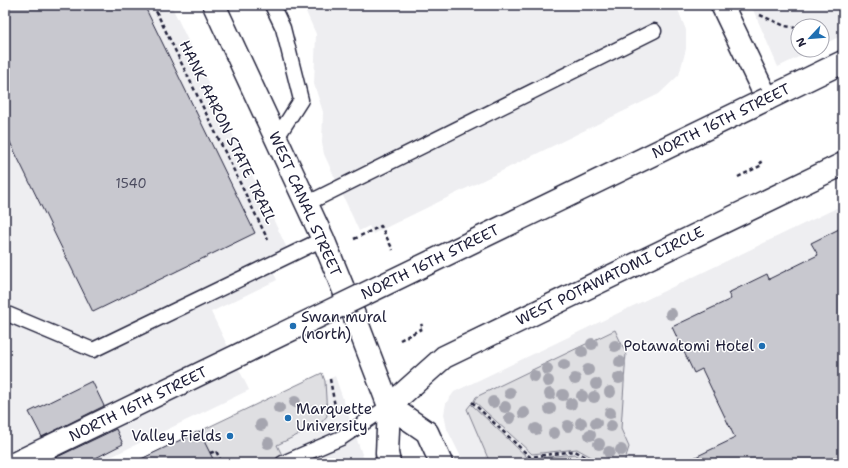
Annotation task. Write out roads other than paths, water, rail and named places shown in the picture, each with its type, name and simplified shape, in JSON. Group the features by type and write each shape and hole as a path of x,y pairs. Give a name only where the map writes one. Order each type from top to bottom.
{"street":[{"name":"WEST CANAL STREET","path":"214,5 323,239 389,406 387,453 389,463"},
{"path":"722,5 768,99"},
{"name":"NORTH 16TH STREET","path":"16,463 843,62"},
{"name":"WEST POTAWATOMI CIRCLE","path":"389,406 444,357 843,164"},
{"path":"389,406 427,432 441,463"}],"lane":[{"path":"272,5 283,28 301,100 276,139"},
{"path":"306,204 654,31"},
{"path":"5,313 93,350 323,239"},
{"path":"283,463 341,438 389,406"}],"place":[{"name":"Swan mural (north)","path":"293,326"},
{"name":"Potawatomi Hotel","path":"762,346"},
{"name":"Marquette University","path":"288,418"},
{"name":"Valley Fields","path":"230,436"}]}
